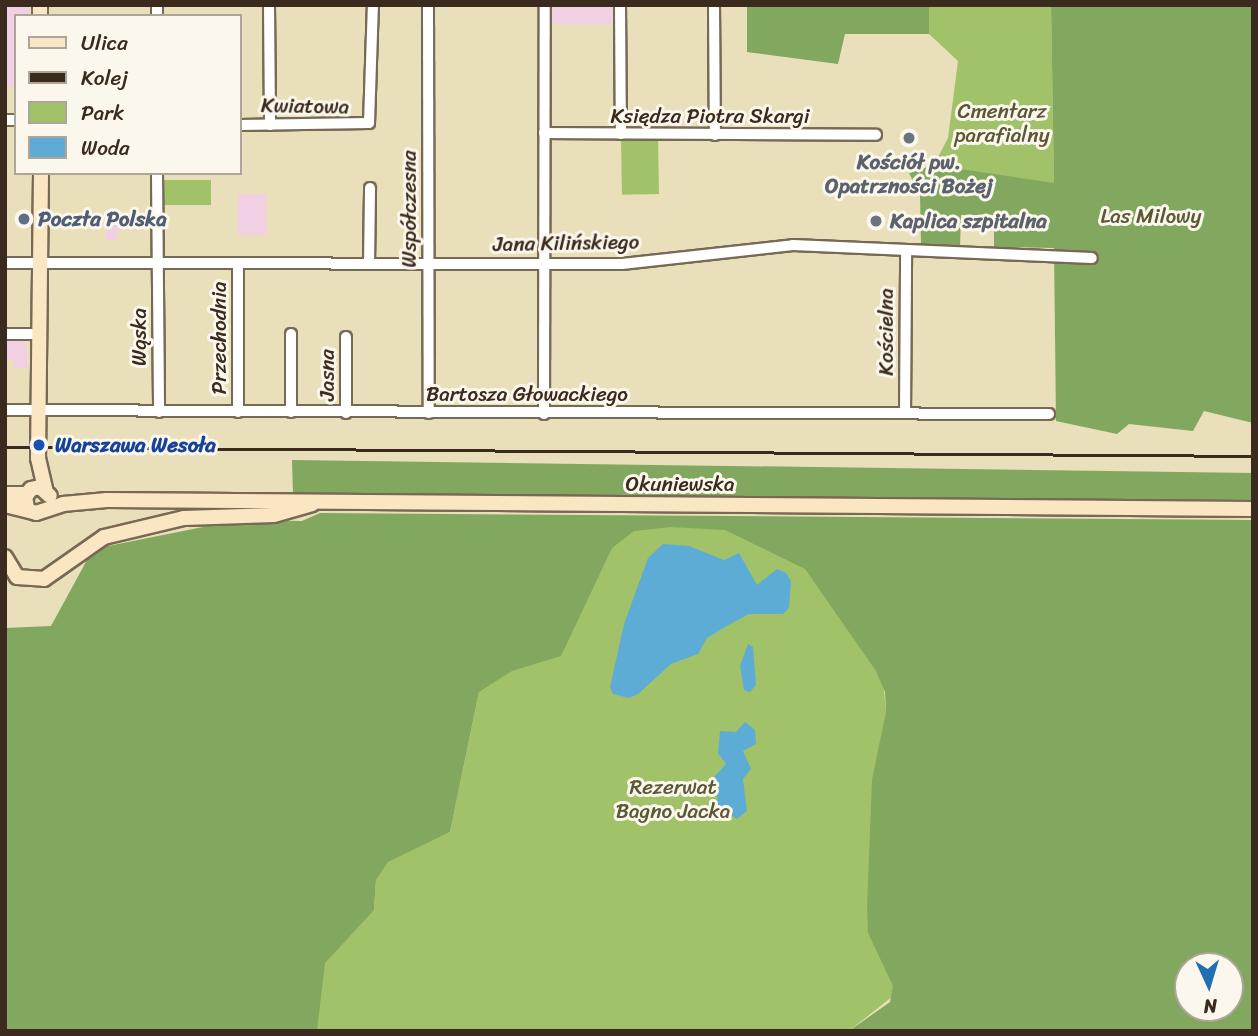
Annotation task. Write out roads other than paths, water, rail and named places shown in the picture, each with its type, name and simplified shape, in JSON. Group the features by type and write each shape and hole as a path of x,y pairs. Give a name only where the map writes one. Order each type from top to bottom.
{"main road":[{"path":"41,175 39,411 35,494 48,507"},
{"name":"Okuniewska","path":"5,494 107,500 1253,509"},
{"name":"Okuniewska","path":"5,505 35,494"},
{"name":"Okuniewska","path":"35,494 40,513 48,507 107,500"},
{"path":"5,557 18,577 44,579 61,571 79,551 100,538 184,518 290,513 316,502"}],"street":[{"path":"269,5 270,125"},
{"name":"Kwiatowa","path":"242,125 369,123 373,5"},
{"name":"Współczesna","path":"428,5 429,414"},
{"path":"544,414 545,5"},
{"path":"621,5 621,134"},
{"path":"714,5 715,135"},
{"name":"Księdza Piotra Skargi","path":"544,134 876,135"},
{"name":"Wąska","path":"157,175 159,412"},
{"path":"369,264 370,188"},
{"name":"Jana Kilińskiego","path":"5,263 622,264 793,245 1092,258"},
{"name":"Kościelna","path":"905,413 906,251"},
{"name":"Przechodnia","path":"238,263 238,412"},
{"path":"5,334 40,334"},
{"path":"291,334 291,412"},
{"name":"Jasna","path":"346,337 346,413"},
{"name":"Bartosza Głowackiego","path":"5,410 429,414 1049,414"}],"water":[{"path":"663,544 689,546 724,560 739,553 757,585 777,569 786,573 791,581 789,608 783,614 749,614 707,638 698,654 671,664 638,694 629,698 613,694 610,687 624,624 648,558"},
{"path":"748,644 753,647 756,685 750,692 744,690 740,666"},
{"path":"745,722 755,730 756,744 743,751 751,769 743,779 747,811 737,819 718,806 715,776 726,764 718,753 720,731 736,732"}],"railway":[{"path":"5,447 1253,456"}],"place":[{"name":"Kościół pw. Opatrzności Bożej","path":"909,138"},
{"name":"Poczta Polska","path":"24,219"},
{"name":"Kaplica szpitalna","path":"876,221"},
{"name":"Warszawa Wesoła","path":"39,445"}],"park label":[{"name":"Cmentarz parafialny","path":"1002,123"},
{"name":"Las Milowy","path":"1151,216"},
{"name":"Rezerwat Bagno Jacka","path":"673,799"}]}
